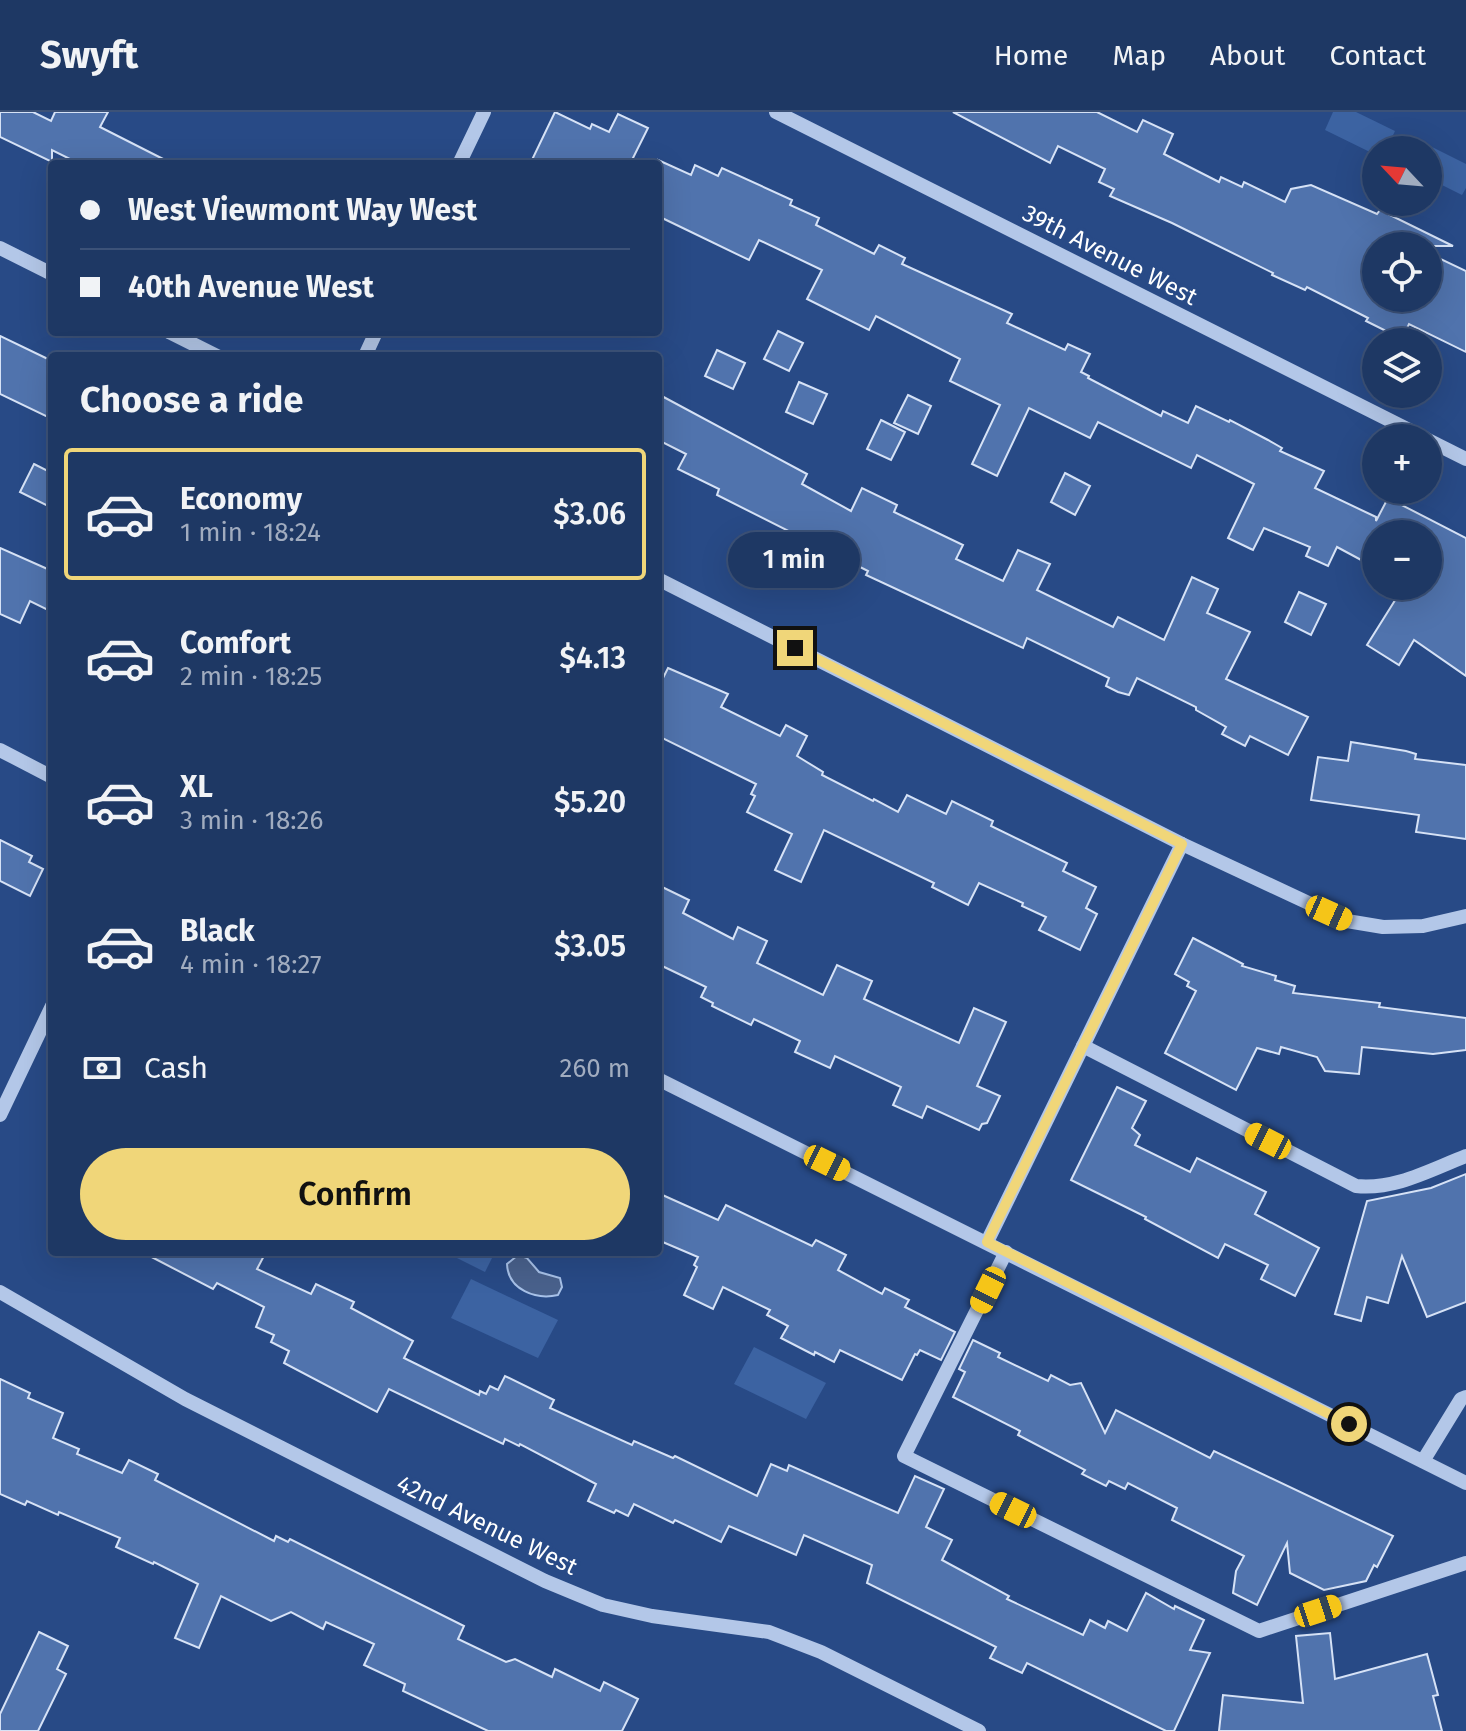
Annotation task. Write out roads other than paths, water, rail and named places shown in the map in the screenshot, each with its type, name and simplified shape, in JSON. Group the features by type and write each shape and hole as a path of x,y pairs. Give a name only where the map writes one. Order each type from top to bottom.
{"street":[{"path":"461,160 484,112"},
{"name":"39th Avenue West","path":"776,112 1396,424"},
{"path":"0,248 48,272"},
{"path":"177,336 209,352"},
{"name":"39th Avenue West","path":"1442,447 1466,459"},
{"path":"662,581 1182,844 1347,921 1383,927 1423,926 1466,916"},
{"path":"0,750 48,775"},
{"path":"987,1242 1182,844"},
{"path":"0,1115 48,1014"},
{"path":"1083,1046 1356,1186 1377,1188 1396,1183 1466,1156"},
{"path":"662,1081 1466,1483"},
{"path":"1006,1252 904,1456 1259,1631 1466,1563"},
{"name":"42nd Avenue West","path":"0,1292 185,1399 545,1581 603,1605 769,1632 821,1652 979,1731"},
{"path":"1423,1461 1461,1399 1466,1397"}]}
